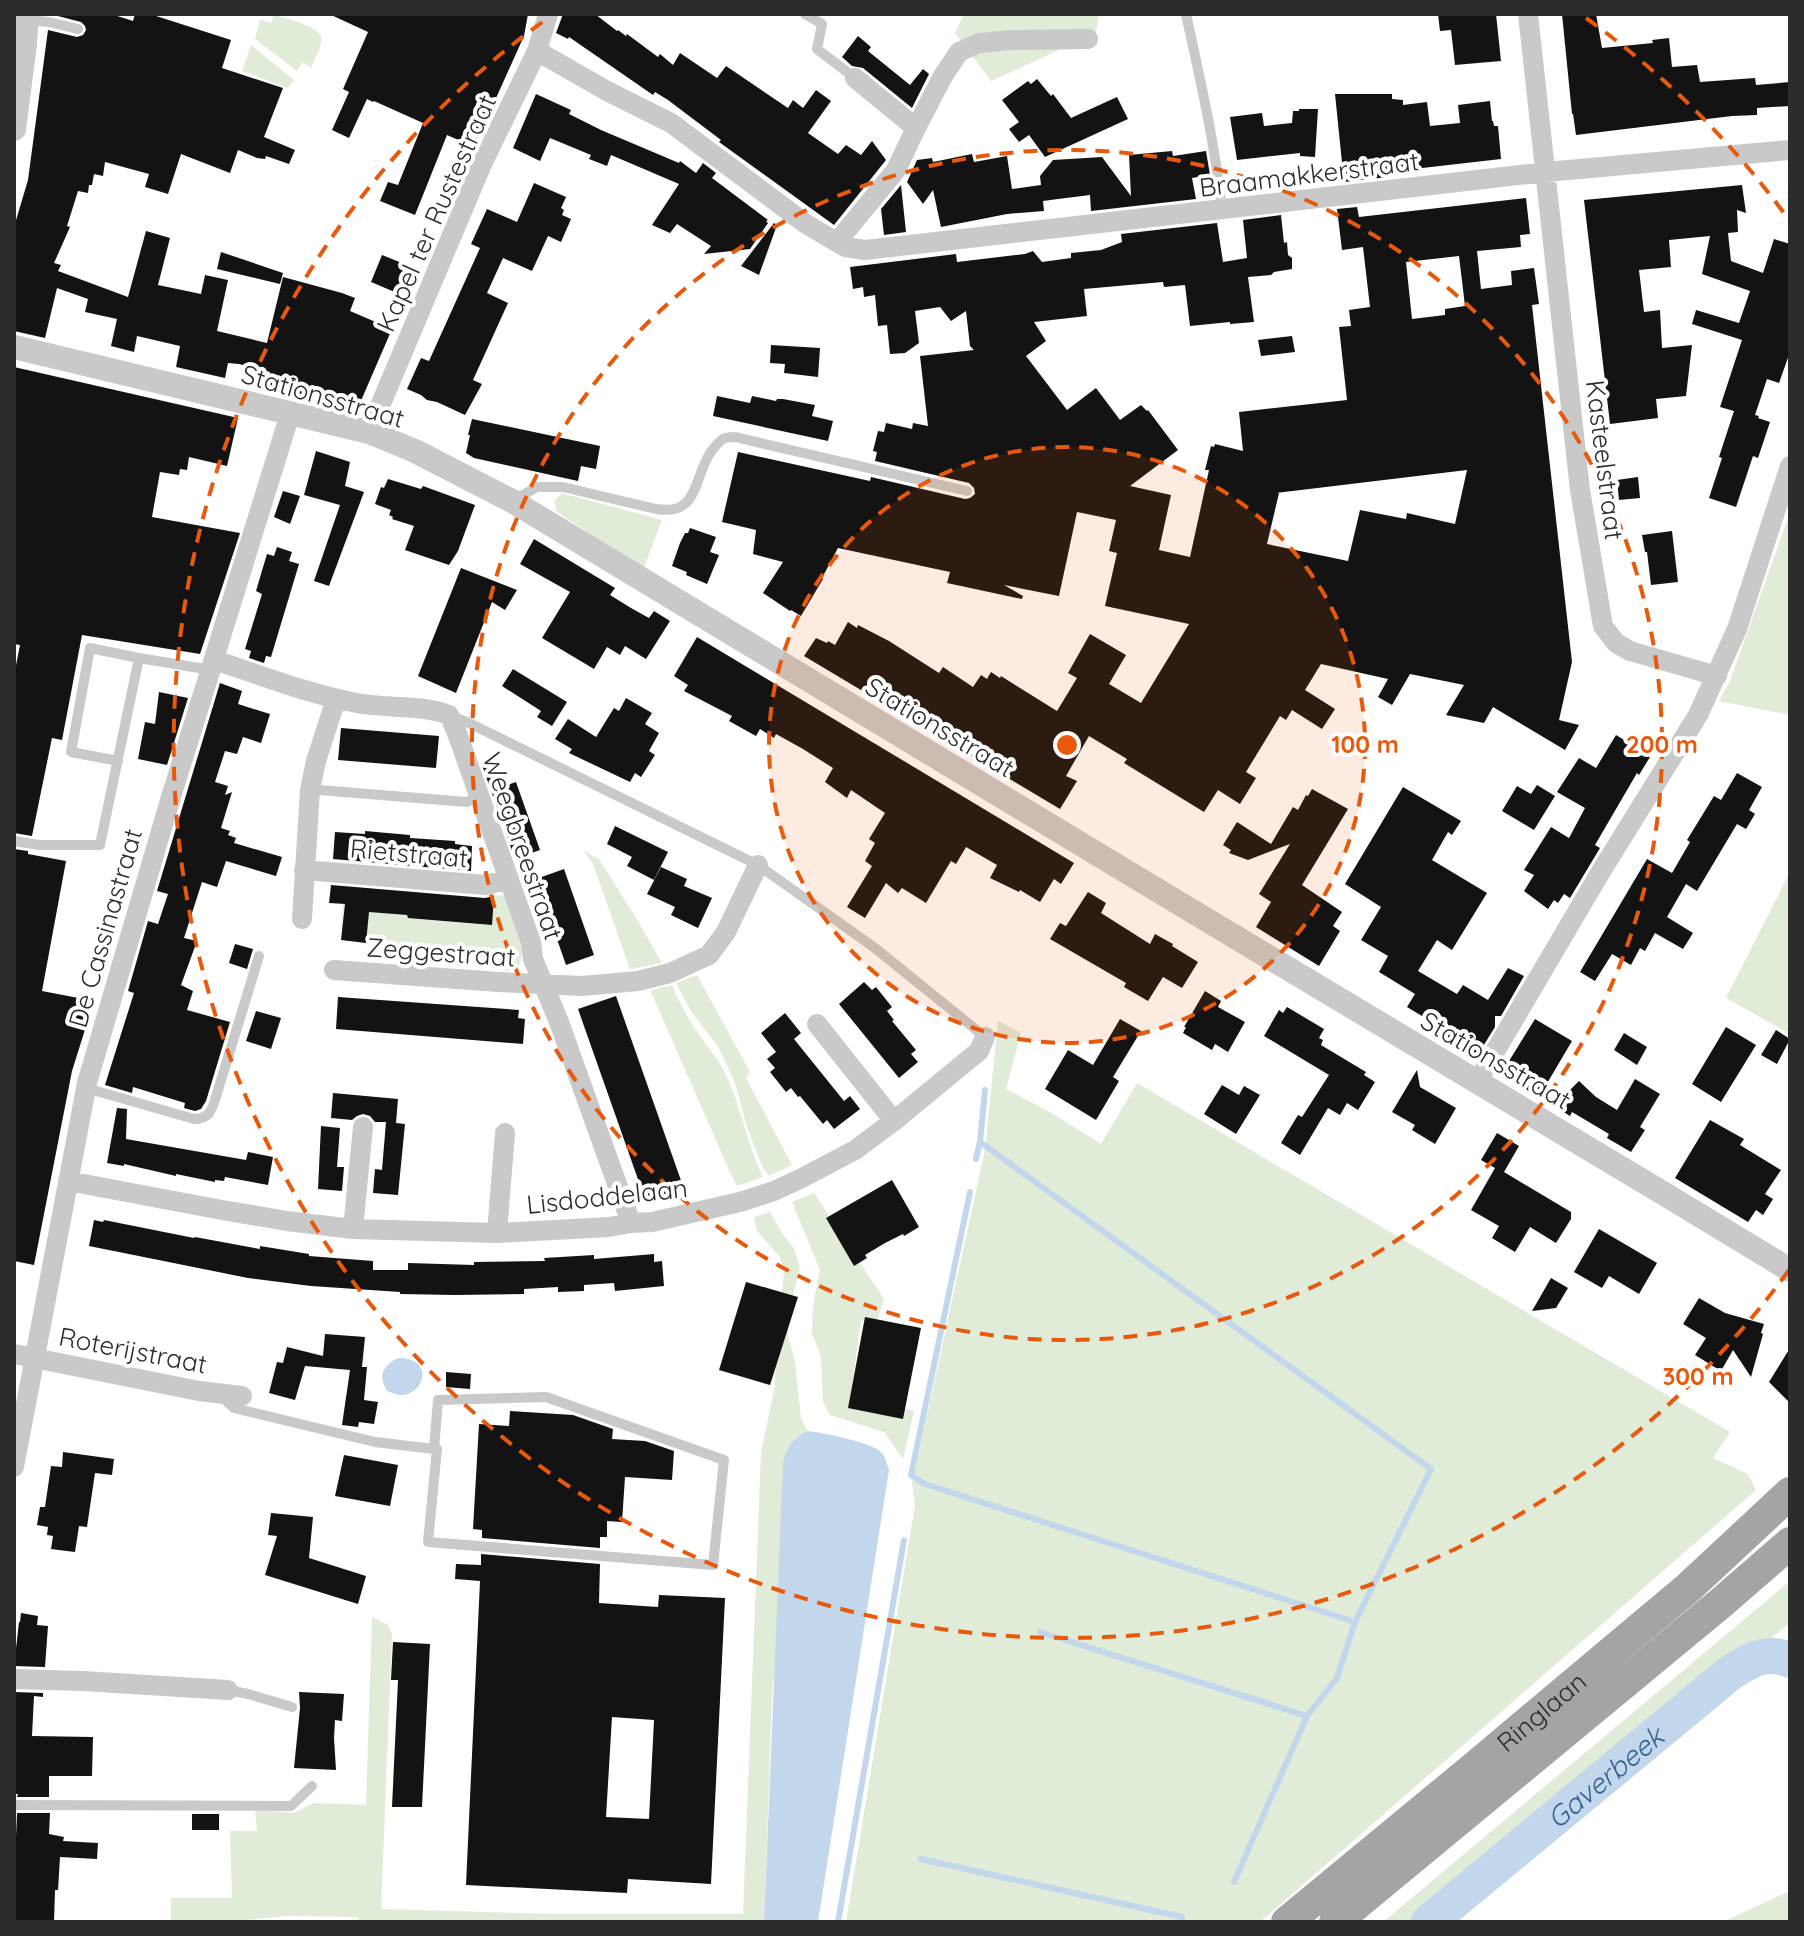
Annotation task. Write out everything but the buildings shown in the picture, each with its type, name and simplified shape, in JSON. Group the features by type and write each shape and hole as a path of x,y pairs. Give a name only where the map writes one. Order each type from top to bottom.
{"main road":[{"name":"Ringlaan","path":"1287,1922 1688,1588 1790,1493"},
{"name":"Ringlaan","path":"1335,1922 1790,1543"}],"street":[{"name":"Kapel ter Rustestraat","path":"369,432 482,164 537,51 548,14"},
{"name":"Kasteelstraat","path":"1528,14 1580,490 1603,626 1616,643 1630,651 1717,676"},
{"path":"14,129 23,30"},
{"path":"837,242 896,170 943,76 959,52 979,43 1088,39"},
{"name":"Braamakkerstraat","path":"537,51 671,123 806,224 845,247 865,250 1546,172 1790,150"},
{"path":"855,78 916,128"},
{"name":"Stationsstraat","path":"14,347 369,432 415,451 512,501 1790,1270"},
{"name":"De Cassinastraat","path":"14,1467 24,1356 68,1181 86,1088 156,848 290,414"},
{"path":"1477,1082 1600,873 1698,715 1737,629 1790,466"},
{"path":"212,665 336,699 370,706 436,710 449,715"},
{"path":"302,919 310,790 336,699"},
{"name":"Weegbreestraat","path":"449,715 531,942 533,959 631,1223"},
{"name":"Zeggestraat","path":"334,970 544,985 582,986 638,981 670,973 709,955 726,932 758,865"},
{"name":"Rietstraat","path":"304,870 486,885 509,879"},
{"path":"817,1024 894,1121"},
{"name":"Lisdoddelaan","path":"68,1181 287,1221 353,1229 497,1233 652,1222 774,1191 855,1150 979,1051 985,1037"},
{"path":"353,1229 363,1127"},
{"name":"Lisdoddelaan","path":"497,1233 505,1133"},
{"name":"Roterijstraat","path":"24,1356 199,1391 242,1396"},
{"path":"14,1679 228,1690"}],"lane":[{"path":"805,14 822,24 817,49 855,78"},
{"path":"1186,14 1217,161 1222,210"},
{"path":"23,30 49,22 78,29"},
{"path":"512,501 537,487 563,487 656,509 679,509 688,501 715,446 722,439 735,437 967,491"},
{"path":"118,761 71,752 90,648 139,658 212,665"},
{"path":"14,841 39,845 100,845 139,658"},
{"path":"449,715 758,865 875,948 985,1037"},
{"path":"319,790 467,802 479,796"},
{"path":"86,1088 194,1119 209,1115 259,956"},
{"path":"216,1393 234,1408 375,1442 434,1449 437,1449 428,1542 713,1565 724,1460 546,1397 438,1400 434,1449"},
{"path":"228,1690 292,1707"},
{"path":"14,1805 291,1806 312,1786"}],"green space":[{"path":"964,14 1099,14 1096,33 991,81 955,33"},
{"path":"274,15 319,33 321,44 311,68 303,62 297,71 255,39 260,19 271,23"},
{"path":"251,45 294,80 288,88 242,71"},
{"path":"562,493 662,520 643,570 556,511 555,500"},
{"path":"1790,512 1790,715 1719,701 1730,681"},
{"path":"584,851 599,859 662,963 630,969 593,864"},
{"path":"1790,872 1790,1034 1726,998"},
{"path":"494,895 505,896 524,948 519,965 509,971 493,969 494,956 379,946 366,943 367,932 342,929 343,904 372,907 372,912 407,915 408,918 491,925"},
{"path":"697,975 750,1072 746,1078 792,1165 769,1176 763,1168 735,1083 719,1048 690,1010 676,983"},
{"path":"672,985 689,1019 724,1071 763,1177 737,1186 729,1170 651,992"},
{"path":"998,1021 1021,1033 1006,1089 1101,1144 1137,1083 1730,1432 1713,1458 1748,1474 1756,1490 1260,1922 846,1922 915,1505 912,1484 985,1150"},
{"path":"814,1193 884,1299 877,1321 861,1320 851,1393 914,1411 903,1459 884,1432 830,1415 823,1402 821,1357 812,1333 813,1306 820,1270 792,1202"},
{"path":"770,1212 794,1249 800,1268 789,1311 788,1336 795,1362 801,1418 807,1431 795,1438 772,1697 764,1922 359,1922 358,1917 285,1916 229,1922 171,1922 171,1898 232,1898 230,1831 257,1831 255,1810 294,1813 313,1803 366,1805 372,1617 388,1625 392,1634 381,1909 556,1914 743,1914 761,1453 775,1385 778,1309 784,1270 780,1257 757,1231 754,1217"},
{"path":"1790,1581 1790,1623 1422,1922 1383,1922"},
{"path":"1790,1891 1790,1922 1720,1922 1727,1920"}],"water":[{"path":"398,1358 418,1364 422,1370 420,1384 408,1394 387,1391 383,1381 385,1368"},
{"path":"807,1431 868,1445 881,1452 889,1470 818,1922 764,1922 783,1463 791,1444"}],"waterway":[{"path":"976,1159 985,1090"},
{"path":"980,1142 1431,1469 1355,1622 1337,1678 1307,1716 1234,1882"},
{"path":"970,1192 911,1475 925,1484 1355,1622"},
{"path":"838,1922 904,1540"},
{"path":"1040,1632 1307,1716"},
{"name":"Gaverbeek","path":"1429,1922 1730,1673 1766,1656 1790,1660"},
{"path":"921,1859 1182,1917"}]}
